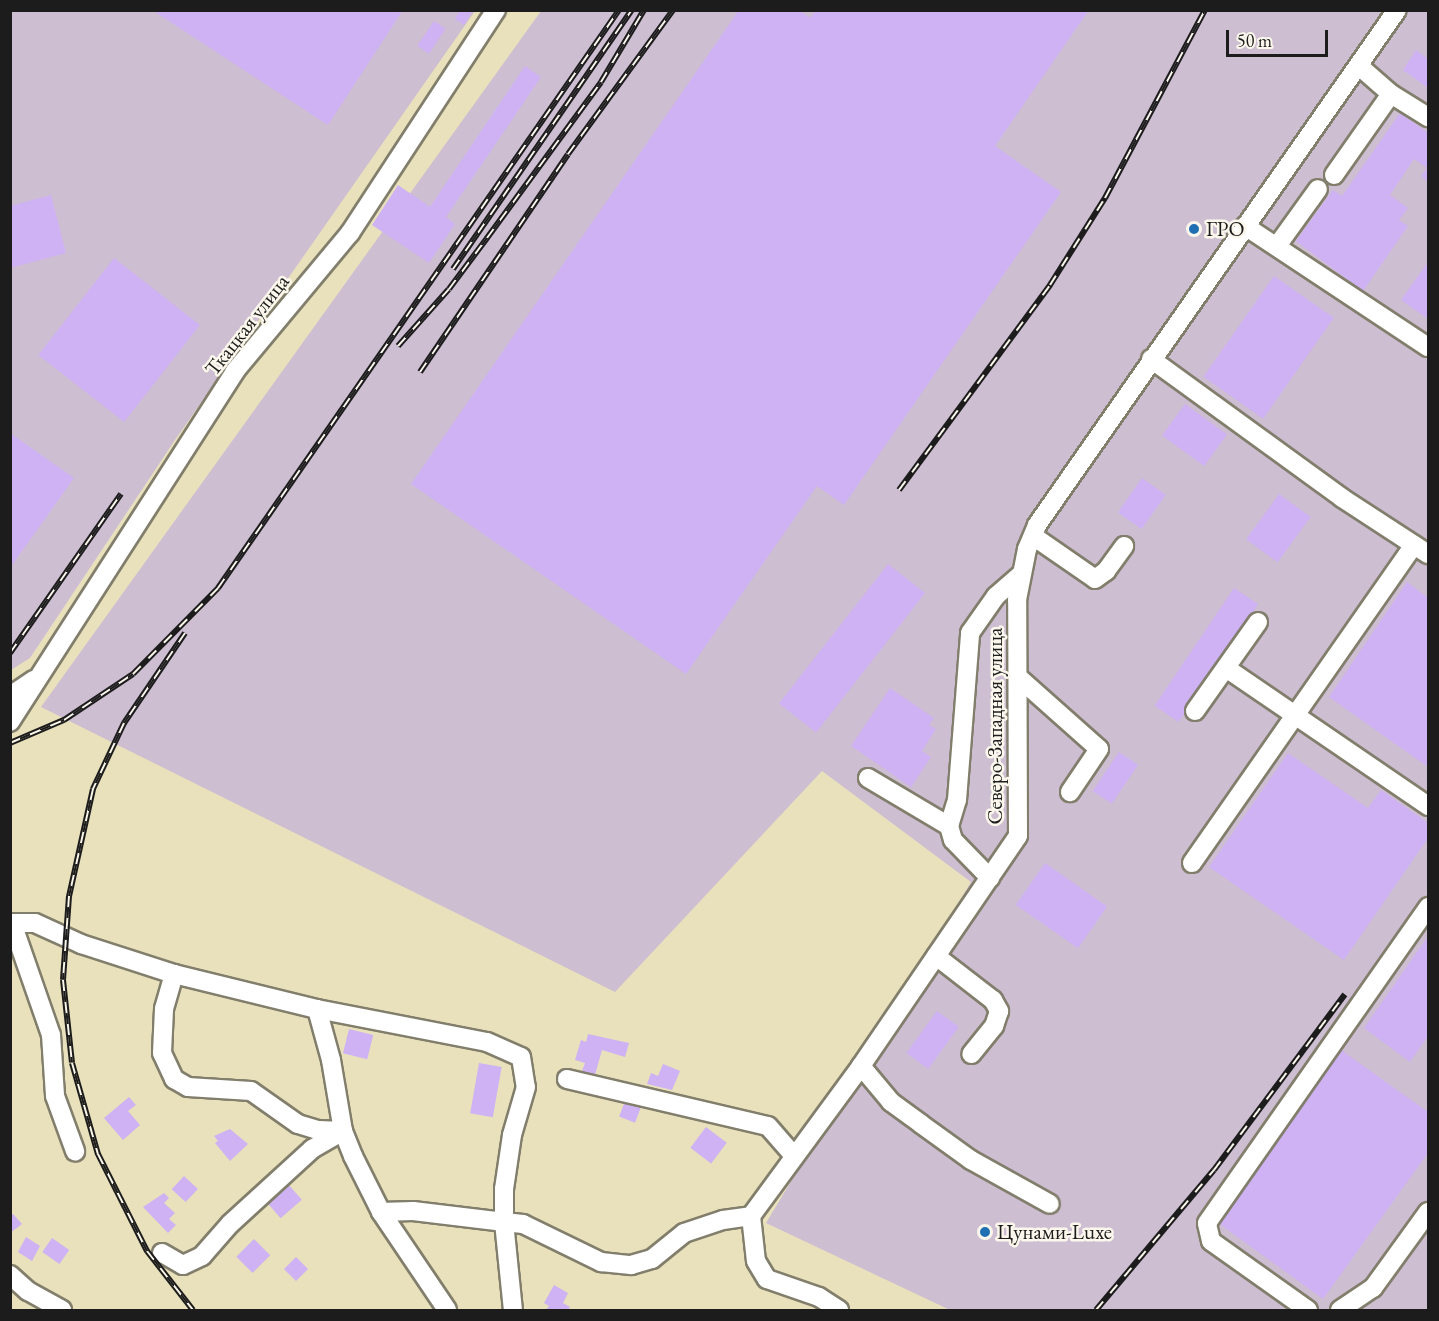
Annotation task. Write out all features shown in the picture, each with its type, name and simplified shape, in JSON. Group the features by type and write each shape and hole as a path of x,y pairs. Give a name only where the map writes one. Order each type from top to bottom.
{"street":[{"name":"Ткацкая улица","path":"10,722 236,371 350,233 496,10"},
{"name":"Северо-Западная улица","path":"751,1216 793,1155 861,1066 1018,836 1020,575 1033,536 1051,502 1397,10"},
{"path":"1359,66 1391,94 1428,117"},
{"path":"1334,175 1391,94"},
{"path":"1277,246 1318,189"},
{"path":"1242,231 1277,246 1428,347"},
{"path":"1151,359 1342,498 1421,550 1294,715 1191,863"},
{"path":"1033,536 1095,579 1106,571 1125,546"},
{"path":"990,878 953,840 949,826 957,800 970,633 996,596 1020,575"},
{"path":"1195,711 1258,622"},
{"path":"1226,668 1428,806"},
{"name":"Ткацкая улица","path":"10,696 43,673"},
{"path":"1018,677 1099,749 1070,792"},
{"path":"868,778 949,826"},
{"path":"1308,1311 1211,1241 1206,1232 1207,1223 1428,908"},
{"path":"75,1151 55,1096 51,1035 11,923 35,923 81,944 174,974 317,1009 487,1042 520,1057 526,1087 512,1135 504,1189 504,1222 513,1311"},
{"path":"936,956 993,1000 999,1011 994,1026 971,1054"},
{"path":"174,974 164,1009 162,1053 174,1079 188,1087 251,1091 297,1124 318,1130 343,1131"},
{"path":"317,1009 331,1060 343,1131 381,1212 447,1311"},
{"path":"861,1066 891,1102 970,1160 1050,1204"},
{"path":"567,1079 768,1126 793,1155"},
{"path":"162,1253 183,1265 202,1256 230,1224 312,1149 343,1131"},
{"path":"381,1212 413,1211 523,1224 601,1262 631,1265 652,1259 684,1233 723,1220 751,1216 756,1261 767,1279 819,1297 839,1311"},
{"path":"1340,1311 1373,1288 1428,1212"},
{"path":"11,1278 62,1311"}],"shaded area":[{"path":"10,11 475,11 175,440 30,658 11,670"},
{"path":"541,11 1428,11 1428,1310 950,1310 766,1223 971,882 822,771 615,992 41,707"}],"building":[{"path":"152,10 403,10 328,125"},
{"path":"460,10 473,10 464,25 455,19"},
{"path":"739,10 799,10 810,18 816,10 1089,10 995,146 1061,192 844,505 817,486 686,674 411,484"},
{"path":"434,21 446,29 429,54 417,46"},
{"path":"1416,50 1428,59 1428,88 1403,70"},
{"path":"525,66 541,77 446,217 455,224 429,263 372,225 398,185 430,207"},
{"path":"1400,113 1428,133 1428,182 1421,176 1427,168 1414,159 1390,195 1408,208 1399,220 1408,226 1363,291 1296,241 1333,190 1342,196"},
{"path":"51,195 66,253 10,268 10,206"},
{"path":"114,258 200,325 124,422 38,355"},
{"path":"1428,262 1428,319 1401,300"},
{"path":"1274,276 1334,318 1263,419 1203,377"},
{"path":"1185,404 1227,435 1204,466 1162,436"},
{"path":"10,433 74,478 10,568"},
{"path":"1142,478 1166,495 1142,529 1118,512"},
{"path":"1279,494 1311,517 1278,562 1246,539"},
{"path":"888,564 925,593 816,732 779,703"},
{"path":"1407,582 1428,598 1428,767 1329,697"},
{"path":"1234,588 1258,604 1179,722 1155,706"},
{"path":"890,688 934,718 929,725 936,729 922,751 931,757 911,787 851,746"},
{"path":"1119,752 1138,765 1112,804 1093,791"},
{"path":"1288,753 1368,808 1381,790 1428,823 1428,838 1344,960 1209,867"},
{"path":"1045,863 1107,907 1078,948 1016,905"},
{"path":"1428,936 1428,1036 1410,1062 1364,1028"},
{"path":"937,1011 959,1027 928,1069 906,1053"},
{"path":"349,1029 373,1035 367,1059 343,1053"},
{"path":"588,1034 629,1043 625,1057 602,1050 595,1075 582,1071 585,1063 575,1060 581,1040 586,1042"},
{"path":"1341,1050 1428,1112 1428,1153 1323,1299 1217,1222"},
{"path":"479,1063 502,1067 493,1117 470,1113"},
{"path":"663,1064 680,1071 672,1090 647,1084 651,1073 658,1076"},
{"path":"627,1096 643,1102 635,1123 619,1117"},
{"path":"129,1097 136,1105 128,1111 140,1125 123,1140 104,1118"},
{"path":"706,1127 727,1143 711,1163 690,1148"},
{"path":"230,1129 248,1144 230,1161 215,1143 218,1141 214,1136"},
{"path":"184,1176 198,1189 186,1202 172,1189"},
{"path":"288,1184 302,1200 281,1218 267,1202"},
{"path":"164,1193 169,1198 164,1203 175,1213 169,1219 176,1225 168,1233 143,1207"},
{"path":"13,1214 22,1224 10,1233 10,1216"},
{"path":"26,1237 40,1246 32,1261 18,1252"},
{"path":"52,1238 69,1250 59,1264 42,1252"},
{"path":"254,1239 270,1255 253,1273 236,1257"},
{"path":"296,1257 308,1269 296,1281 284,1269"},
{"path":"554,1285 568,1293 563,1303 570,1307 568,1310 546,1310 549,1306 544,1303"}],"railway":[{"path":"10,743 64,720 133,674 218,588 619,10"},
{"path":"453,269 632,10"},
{"path":"398,346 449,289 487,238 601,82 644,10"},
{"path":"420,372 568,154 673,10"},
{"path":"899,490 1050,285 1105,198 1205,10"},
{"path":"10,653 121,494"},
{"path":"185,633 124,723 93,789 69,896 63,980 72,1063 98,1154 147,1251 193,1310"},
{"path":"1096,1310 1214,1170 1345,994"}],"place":[{"name":"ГРО","path":"1194,229"},
{"name":"Цунами-Luxe","path":"985,1232"}]}
